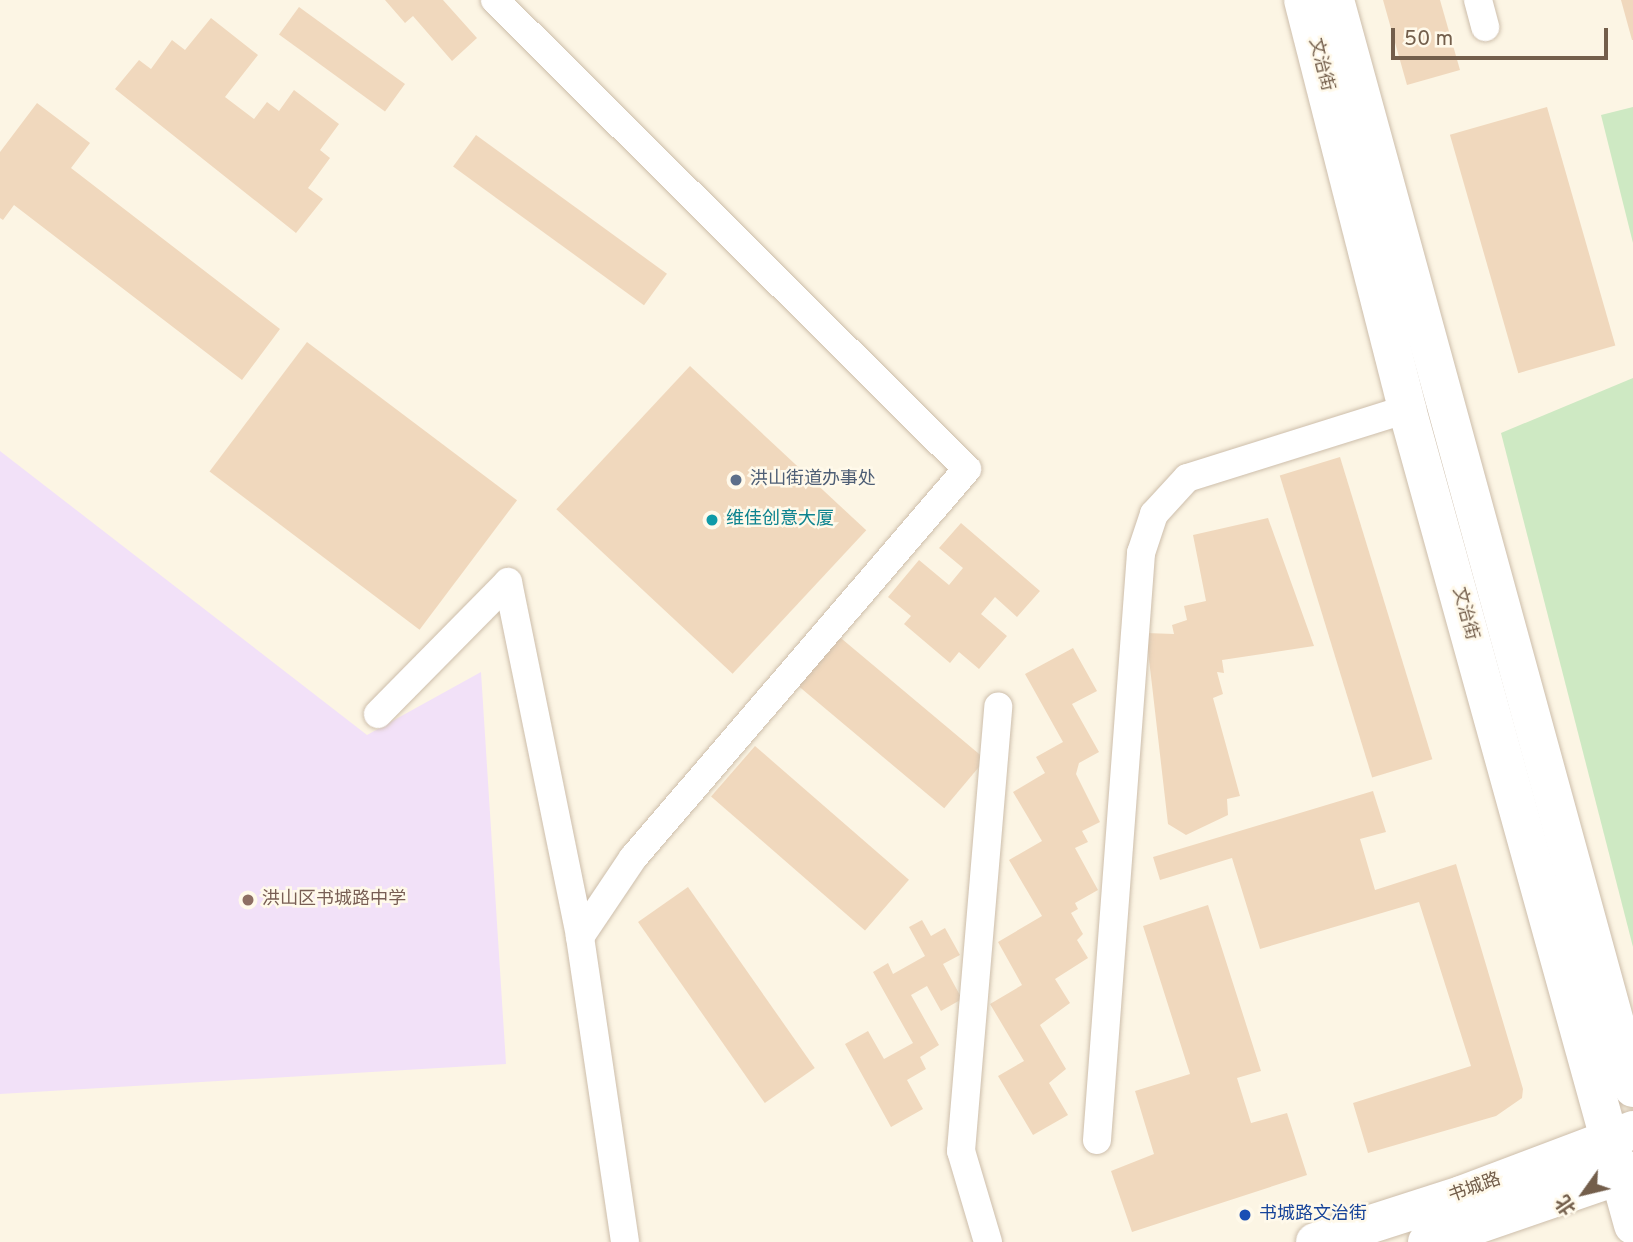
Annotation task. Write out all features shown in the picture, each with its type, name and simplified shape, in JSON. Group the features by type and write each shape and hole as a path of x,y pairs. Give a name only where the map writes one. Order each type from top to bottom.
{"main road":[{"name":"文治街","path":"1303,0 1407,409 1621,1135 1633,1225"},
{"name":"文治街","path":"1335,0 1633,1088"},
{"name":"书城路","path":"1315,1242 1461,1195 1621,1135"},
{"name":"书城路","path":"1427,1242 1626,1173"}],"street":[{"path":"495,0 967,469 633,858 580,937"},
{"path":"1478,0 1485,27"},
{"path":"1097,1140 1141,553 1154,514 1186,478 1407,409"},
{"path":"378,714 508,582 580,937 625,1242"},
{"path":"988,1242 961,1151 998,707"}],"shaded area":[{"name":"洪山区书城路中学","path":"0,451 367,735 481,672 506,1064 0,1094"}],"green space":[{"path":"1633,107 1633,243 1601,115"},
{"path":"1633,378 1633,947 1501,433"}],"building":[{"path":"385,0 443,0 477,38 452,61 413,16 405,23"},
{"path":"1383,0 1440,0 1460,70 1407,85"},
{"path":"1621,0 1633,0 1633,40 1632,40"},
{"path":"299,7 405,84 385,112 279,35"},
{"path":"211,18 258,55 225,97 254,119 267,102 279,111 294,90 339,124 320,150 330,158 308,188 323,199 296,233 115,89 139,60 151,69 172,40 185,50"},
{"path":"37,103 90,143 71,168 280,329 242,380 14,205 3,220 0,218 0,152"},
{"path":"1547,107 1615,345 1518,373 1450,135"},
{"path":"476,135 667,274 644,305 453,167"},
{"path":"307,342 517,500 420,630 210,471"},
{"name":"维佳创意大厦","path":"690,366 866,530 733,674 556,509"},
{"path":"1340,457 1432,759 1372,778 1280,475"},
{"path":"1268,518 1314,646 1222,660 1224,673 1217,672 1223,694 1213,698 1240,796 1227,799 1228,815 1186,835 1168,824 1146,633 1174,634 1172,625 1187,620 1184,606 1206,601 1193,535"},
{"path":"961,523 1040,591 1017,617 995,597 981,614 1007,636 979,669 959,652 950,663 904,624 911,616 888,597 919,560 949,585 963,568 939,548"},
{"path":"836,634 985,759 944,808 795,683"},
{"path":"1073,648 1097,691 1072,704 1099,752 1079,763 1076,774 1100,822 1082,831 1088,842 1075,848 1098,890 1075,903 1078,909 1071,913 1083,934 1077,940 1088,958 1055,979 1070,1003 1040,1025 1066,1069 1049,1083 1068,1115 1033,1135 998,1076 1024,1061 990,1004 1022,985 998,942 1042,916 1009,860 1042,841 1013,792 1045,773 1036,757 1063,742 1025,674"},
{"path":"755,746 909,880 865,930 711,797"},
{"path":"1373,791 1386,832 1360,839 1375,890 1456,864 1523,1089 1522,1098 1496,1116 1368,1153 1353,1103 1471,1066 1419,902 1260,949 1232,858 1160,880 1153,857"},
{"path":"688,887 815,1068 765,1103 638,922"},
{"path":"1208,905 1261,1071 1237,1078 1251,1123 1287,1113 1307,1175 1132,1232 1111,1171 1154,1154 1135,1091 1190,1074 1143,926"},
{"path":"922,920 931,936 945,928 960,955 943,964 962,999 941,1011 927,986 911,995 939,1045 920,1057 926,1069 907,1080 923,1109 891,1127 845,1044 868,1031 884,1059 913,1043 873,972 888,963 893,974 925,956 909,927"}],"place":[{"name":"洪山街道办事处","path":"736,480"},
{"name":"维佳创意大厦","path":"712,520"},
{"name":"洪山区书城路中学","path":"248,900"},
{"name":"书城路文治街","path":"1245,1215"}]}
